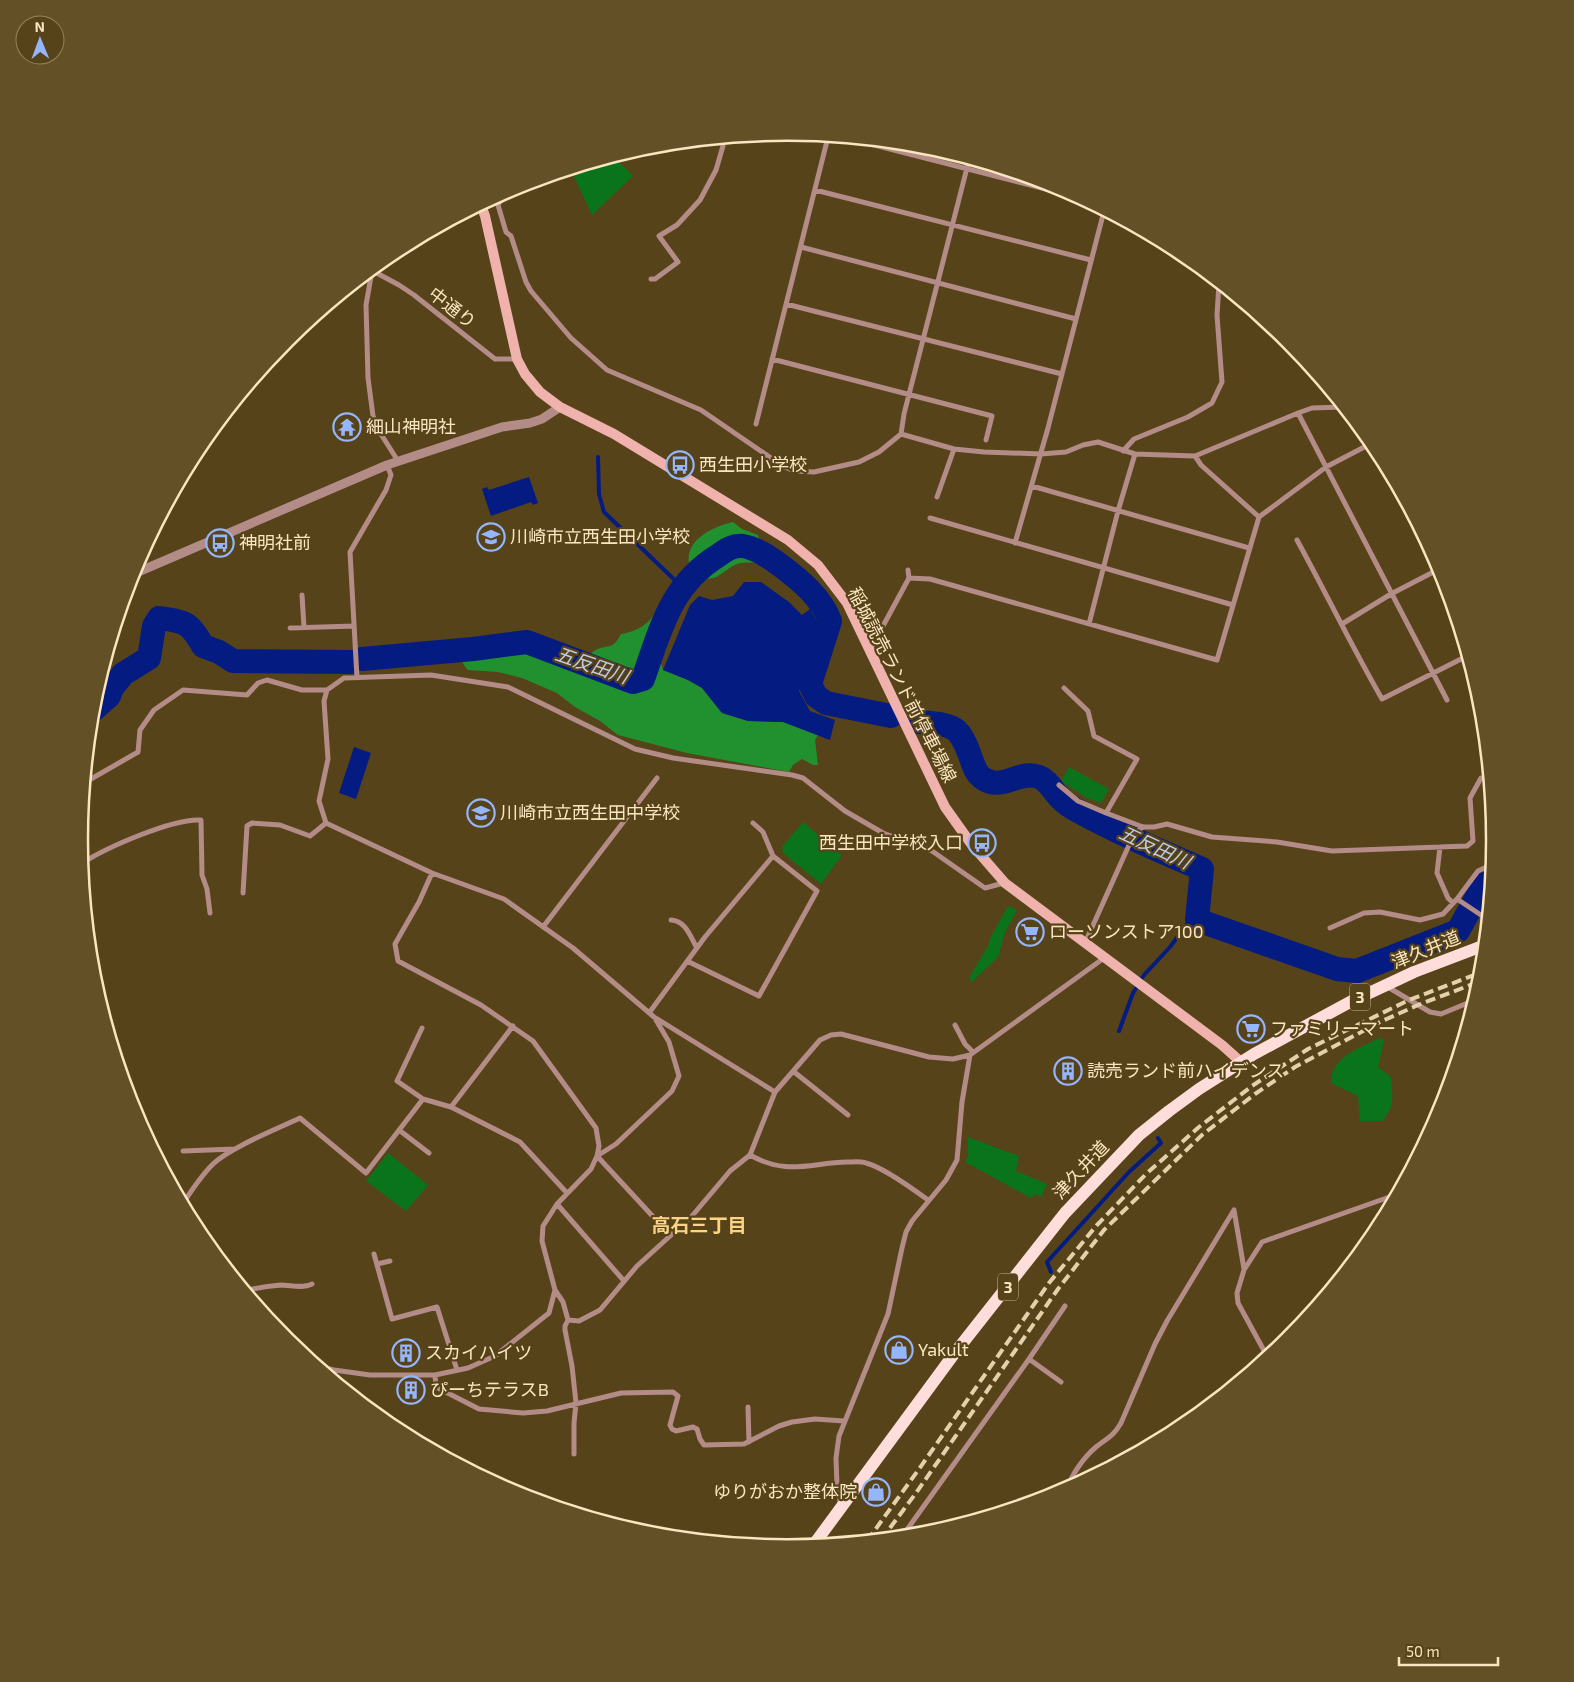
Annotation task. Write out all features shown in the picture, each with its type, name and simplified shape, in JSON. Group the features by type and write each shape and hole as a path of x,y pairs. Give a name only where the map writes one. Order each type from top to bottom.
{"main road":[{"name":"稲城読売ランド前停車場線","path":"484,211 517,359 525,374 540,392 560,406 614,434 788,540 818,565 847,603 945,807 972,845 1005,883 1222,1045 1240,1062"},
{"name":"津久井道","path":"818,1539 894,1433 1065,1213 1139,1135 1169,1111 1240,1062 1329,1013 1385,985 1478,948"}],"street":[{"path":"756,424 827,143"},
{"path":"651,279 678,262 658,236 677,225 700,200 716,170 723,145"},
{"path":"890,149 1025,184"},
{"path":"499,204 506,232 511,236 526,282 531,291 571,338 607,370 701,410 784,468 795,471 814,472 859,462 879,452 900,434 967,165"},
{"path":"815,190 1091,260"},
{"path":"1015,543 1041,454 1102,217"},
{"path":"800,247 1076,319"},
{"name":"中通り","path":"378,273 414,295 495,359 517,359"},
{"path":"370,279 366,305 368,378 373,416 379,430 398,461"},
{"path":"1123,451 1134,439 1188,417 1212,403 1222,382 1217,315 1219,291"},
{"path":"786,304 1062,374"},
{"path":"772,359 992,416 986,440"},
{"path":"142,570 386,465 502,427 530,423 542,419 560,406"},
{"path":"900,434 954,449 1041,454 1066,452 1083,444 1098,442 1135,454 1196,456 1298,412 1312,408 1336,407"},
{"path":"1298,412 1447,700"},
{"path":"909,578 930,579 1217,660 1259,518 1326,467 1365,447"},
{"path":"937,497 954,449"},
{"path":"1089,624 1118,511 1135,454"},
{"path":"1196,456 1201,466 1259,518"},
{"path":"357,678 350,552 386,490 391,475 386,465"},
{"path":"1032,486 1249,548"},
{"path":"930,518 1233,605"},
{"path":"1297,540 1360,662 1382,699 1463,659"},
{"path":"869,650 909,578 908,570"},
{"path":"1342,624 1391,594 1433,572"},
{"path":"302,595 304,627"},
{"path":"290,628 354,626"},
{"path":"90,779 138,752 140,730 154,710 183,690 247,695 258,683 266,680 302,690 327,690 344,678 431,675 508,687 635,749 673,758 803,778 844,811 883,833 932,851 985,888 1005,883"},
{"path":"1064,688 1088,710 1094,736 1137,759 1106,813"},
{"path":"327,690 324,701 328,759 318,801 326,823 432,873 504,899 573,948 654,1017 775,1092"},
{"path":"543,927 657,778"},
{"path":"1059,785 1078,801 1143,826 1154,827 1167,824 1212,837 1277,842 1332,851 1467,846 1473,841 1470,798 1481,778"},
{"path":"88,859 138,837 180,822 201,820 202,875 207,889 210,913"},
{"path":"243,893 247,826 252,823 280,825 310,836 326,823"},
{"path":"687,961 759,996 817,891 773,856 763,832 753,823"},
{"path":"1085,942 1134,834 1143,826"},
{"path":"1440,847 1437,873 1448,898 1482,916"},
{"path":"649,1013 697,948 773,856"},
{"path":"1330,928 1364,913 1380,912 1420,920 1444,914 1478,872 1485,868"},
{"path":"432,873 419,902 396,944 398,961 481,1005 533,1041 596,1128 599,1146 591,1169 557,1204 543,1226 542,1232 542,1241 555,1290 563,1302 568,1320 565,1330 572,1366 576,1403 574,1454"},
{"path":"671,920 679,921 683,924 697,948"},
{"path":"568,1320 579,1322 600,1310 637,1266 692,1216 730,1171 750,1155 775,1092 820,1040 831,1035 841,1034 929,1057 953,1059 971,1054 1105,957"},
{"path":"1385,985 1434,1014 1440,1014 1467,1003"},
{"path":"597,1156 616,1144 672,1091 679,1076 669,1042 654,1017"},
{"path":"841,1508 837,1486 836,1458 839,1436 888,1314 906,1232 928,1200 946,1180 957,1160 962,1102 971,1054 955,1025"},
{"path":"451,1107 513,1026"},
{"path":"422,1028 398,1081 423,1099 451,1107 520,1142 567,1193"},
{"path":"793,1071 848,1115"},
{"path":"186,1199 214,1163 236,1149 300,1118 366,1173 423,1099"},
{"path":"399,1130 429,1153"},
{"path":"183,1150 236,1149"},
{"path":"750,1155 773,1165 787,1168 838,1162 864,1162 872,1164 928,1200"},
{"path":"597,1156 670,1235"},
{"path":"1265,1352 1238,1302 1237,1293 1244,1270 1262,1242 1389,1197"},
{"path":"557,1204 624,1281"},
{"path":"1072,1479 1076,1471 1095,1448 1115,1434 1167,1321 1234,1210 1244,1270"},
{"path":"374,1254 392,1319 437,1307 457,1370"},
{"path":"377,1264 390,1261"},
{"path":"251,1290 282,1285 307,1287 312,1284"},
{"path":"328,1369 370,1375 435,1376 468,1368 495,1356 549,1313 555,1290"},
{"path":"907,1530 1065,1306"},
{"path":"1029,1359 1061,1382"},
{"path":"435,1376 436,1387 479,1409 522,1413 547,1411 621,1393 673,1392 678,1396 670,1425 672,1429 676,1432 692,1427 697,1429 704,1445 744,1444 779,1426 815,1418 844,1421"},
{"path":"748,1407 749,1442"}],"green space":[{"path":"619,162 633,176 592,215 573,175"},
{"path":"733,522 742,529 758,535 759,539 769,545 767,547 769,551 759,564 738,564 712,578 699,575 689,563 692,547 696,541 710,530"},
{"path":"666,596 683,600 670,632 666,651 660,660 663,670 702,688 722,713 748,721 783,722 818,735 815,740 818,765 813,765 802,759 793,765 789,772 687,753 618,735 557,693 522,678 498,672 468,670 461,658 462,645 517,638 585,660 594,651 615,643 621,634 643,626 653,616"},
{"path":"1069,767 1109,789 1101,803 1085,797 1061,781"},
{"path":"803,822 842,855 821,884 783,853 782,847"},
{"path":"1008,906 1017,910 1005,932 998,957 972,982 969,978"},
{"path":"1379,1038 1384,1040 1378,1067 1391,1077 1391,1105 1382,1121 1360,1121 1358,1096 1331,1083 1332,1074 1336,1066 1348,1054"},
{"path":"968,1137 1019,1156 1016,1171 1047,1184 1041,1197 1035,1194 1031,1198 965,1162 968,1156"},
{"path":"388,1153 428,1185 406,1211 366,1181"}],"shaded area":[{"path":"529,477 538,503 533,505 531,502 491,516 482,489 487,487 489,490"},
{"path":"744,582 761,582 789,602 802,615 810,609 818,623 806,660 799,691 810,711 835,720 830,740 783,722 748,721 722,713 702,688 663,670 690,605 699,596 712,600 733,596"},
{"path":"354,747 371,753 356,799 339,793"}],"waterway":[{"path":"598,457 599,494 604,512 683,588"},
{"name":"五反田川","path":"362,659 527,642 633,682 643,679 669,610 689,580 702,567 724,551 733,547 743,546 762,553 788,571 809,590 826,612 830,621 810,684 816,696 826,703 891,716"},
{"name":"五反田川","path":"102,703 109,696 112,688 123,674 149,658 154,626 159,618 186,624 203,646 219,652 233,661 351,662"},
{"name":"五反田川","path":"918,722 948,726 959,733 976,771 984,779 998,783 1025,776 1039,777 1062,800 1076,810 1155,849 1202,869 1197,920 1337,969 1357,971 1458,931 1485,884"},
{"path":"1119,1031 1133,993 1144,975 1170,947 1187,924 1197,920"},
{"path":"1051,1272 1047,1262 1129,1172 1161,1143 1158,1138"}],"railway":[{"path":"871,1536 1049,1283 1097,1225 1146,1174 1199,1127 1252,1086 1308,1049 1409,1000 1473,975"},
{"path":"886,1534 1058,1289 1104,1230 1202,1135 1255,1094 1295,1067 1380,1022 1471,985"}],"place":[{"name":"細山神明社","path":"347,427"},
{"name":"西生田小学校","path":"680,465"},
{"name":"川崎市立西生田小学校","path":"491,537"},
{"name":"神明社前","path":"220,543"},
{"name":"川崎市立西生田中学校","path":"481,813"},
{"name":"西生田中学校入口","path":"982,843"},
{"name":"ローソンストア100","path":"1030,932"},
{"name":"ファミリーマート","path":"1251,1029"},
{"name":"読売ランド前ハイデンス","path":"1068,1071"},
{"name":"Yakult","path":"899,1350"},
{"name":"スカイハイツ","path":"406,1353"},
{"name":"ぴーちテラスB","path":"411,1390"},
{"name":"ゆりがおか整体院","path":"876,1492"}],"district":[{"name":"高石三丁目","path":"699,1225"}]}
